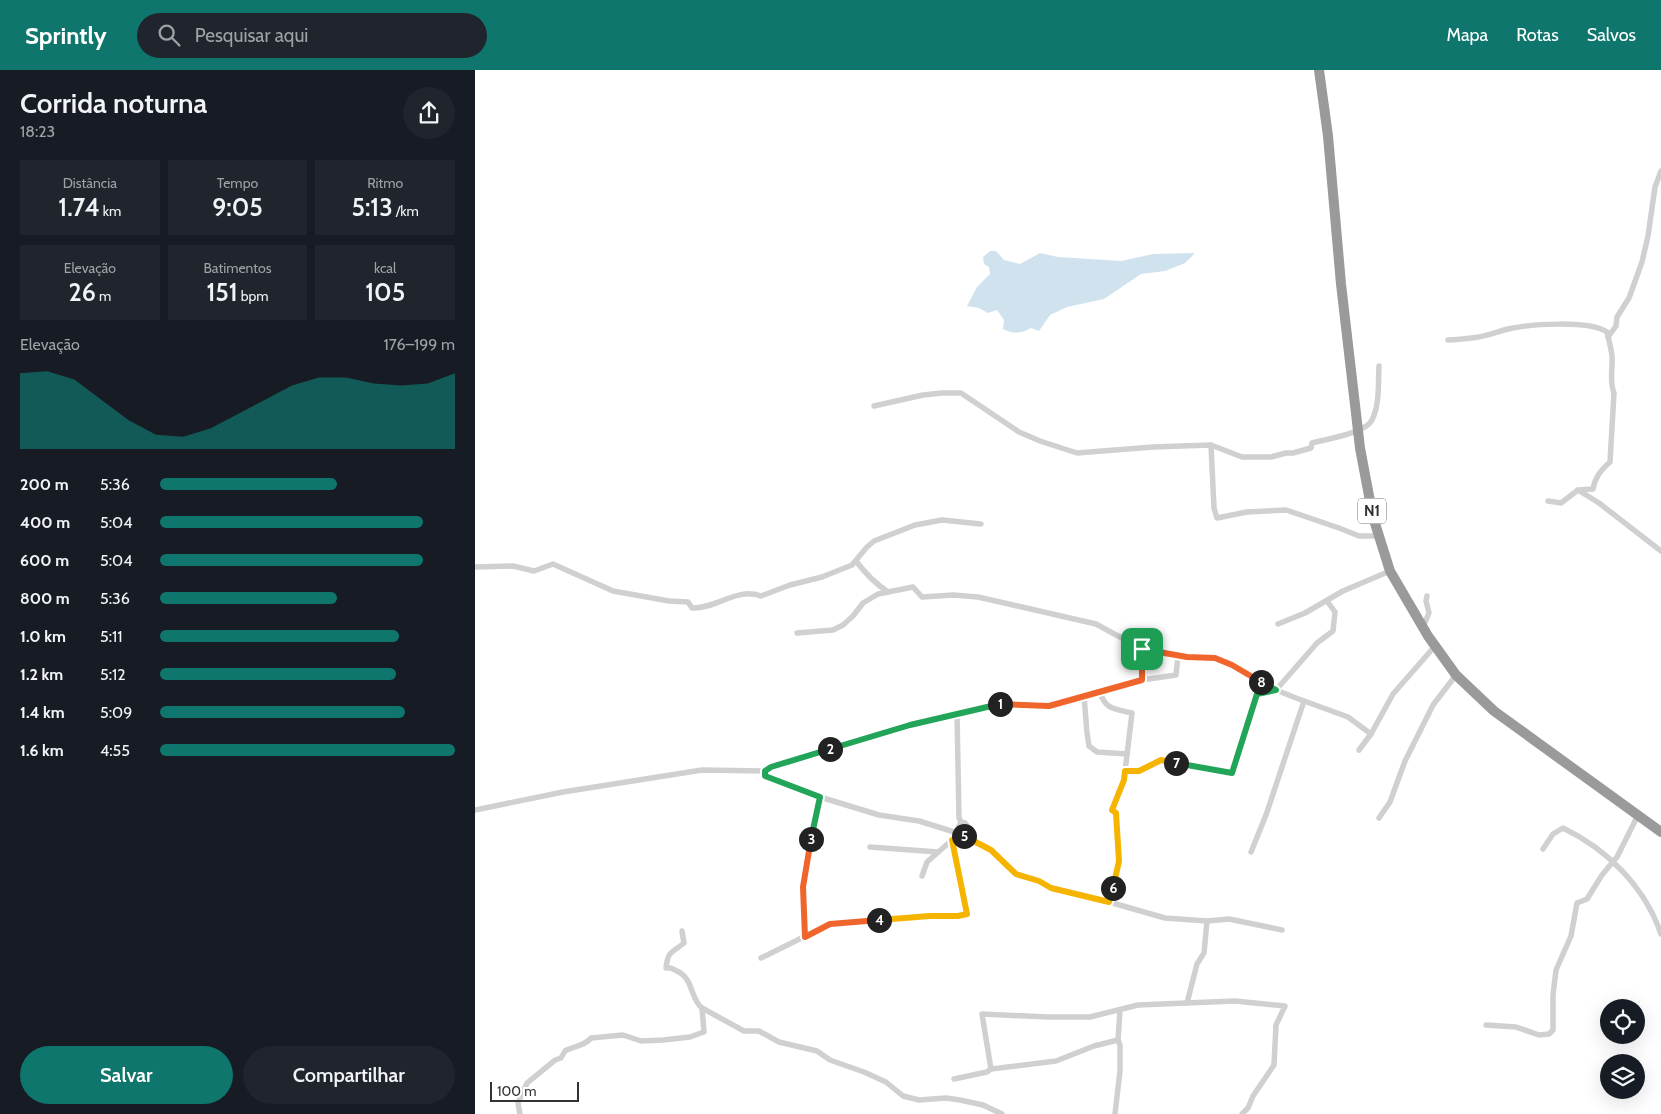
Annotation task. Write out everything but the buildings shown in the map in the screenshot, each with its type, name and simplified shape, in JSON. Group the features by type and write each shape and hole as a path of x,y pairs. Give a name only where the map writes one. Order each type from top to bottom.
{"highway":[{"name":"N1","path":"1319,70 1328,136 1340,274 1358,431 1372,509 1390,571 1435,646 1456,675 1494,711 1661,832"}],"street":[{"path":"1608,337 1617,326 1617,317 1629,298 1642,262 1655,187 1661,171"},
{"path":"1448,340 1536,326 1576,324 1603,329 1607,332 1612,355 1613,373 1610,384 1614,393 1609,462 1594,480 1593,489 1579,490 1561,503 1547,500"},
{"path":"874,406 923,394 961,393 1019,432 1077,453 1211,445 1242,458 1271,458 1311,448 1312,443 1358,431 1372,422 1376,406 1379,366"},
{"path":"1211,445 1214,508 1217,518 1247,512 1286,510 1359,536 1379,536"},
{"path":"1579,490 1599,503 1661,551"},
{"path":"475,567 513,566 534,571 553,564 613,591 669,601 688,602 692,608 700,608 739,594 753,593 761,596 791,584 822,577 852,565 874,541 915,525 941,520 981,524"},
{"path":"856,561 869,576 888,592"},
{"path":"1278,624 1305,613 1343,592 1390,571"},
{"path":"797,633 833,630 843,625 863,603 878,594 913,587 922,597 953,595 979,597 1096,624 1142,649 1178,656 1215,658 1232,665 1276,690 1348,717 1371,734"},
{"path":"1423,627 1429,613 1426,601 1427,596"},
{"path":"1125,771 1139,771 1161,760 1232,773 1257,694 1276,690 1317,643 1333,631 1335,612 1327,601"},
{"path":"1359,750 1371,734 1393,694 1435,646"},
{"path":"1142,649 1142,680"},
{"path":"475,810 563,792 702,770 765,771 771,767 957,713 1004,703 1049,706 1142,680 1176,675 1178,656"},
{"path":"1379,818 1390,802 1405,761 1433,706 1456,675"},
{"path":"1100,692 1103,702 1110,708 1132,713 1124,780 1112,810 1116,813 1119,861 1109,902"},
{"path":"1084,696 1089,746 1097,752 1127,754"},
{"path":"1251,852 1269,806 1304,701"},
{"path":"952,840 966,837 971,831 959,818 957,713"},
{"path":"765,771 765,776 820,797 879,814 919,821 966,837 991,850 1016,874 1039,881 1051,888 1165,918 1207,921 1229,919 1281,930"},
{"path":"805,937 803,887 820,797"},
{"path":"1486,1025 1516,1027 1539,1035 1549,1034 1553,1030 1553,995 1556,970 1571,936 1577,903 1587,899 1617,857 1638,815"},
{"path":"922,876 927,862 952,840 961,822"},
{"path":"1543,848 1553,834 1563,828 1590,844 1613,862 1640,890 1661,934"},
{"path":"761,958 830,924 967,914 952,840"},
{"path":"870,847 938,852"},
{"path":"1187,1003 1197,964 1204,953 1207,921"},
{"path":"682,931 684,944 669,953 666,968 671,967 686,977 702,1008 744,1031 759,1031 779,1042 817,1051 830,1060 886,1082 903,1096 919,1100 946,1098 960,1100 983,1105 1002,1114"},
{"path":"991,1068 981,1014 1048,1017 1090,1016 1138,1005 1235,1000 1285,1006 1276,1025 1274,1065 1253,1096 1248,1108 1242,1114"},
{"path":"520,1114 518,1103 527,1082 555,1060 561,1058 565,1051 589,1042 591,1038 623,1035 641,1041 663,1040 701,1034 704,1032 702,1008"},
{"path":"1115,1114 1120,1071 1120,1045 1118,1040 1121,1010"},
{"path":"954,1079 987,1072 991,1068 1056,1061 1094,1046 1118,1040"}],"water":[{"path":"990,251 996,251 1004,260 1020,264 1040,253 1058,257 1121,261 1153,254 1195,253 1185,263 1165,271 1141,274 1104,299 1067,307 1050,315 1039,331 1031,328 1017,333 1003,329 1004,320 997,310 988,313 979,308 967,306 977,287 990,274 989,267 984,264 983,257"}],"route":[{"path":"1142,649 1178,656 1215,658 1232,665 1276,690 1257,694 1232,773 1161,760 1139,771 1125,771 1124,780 1112,810 1116,813 1119,861 1109,902 1051,888 1039,881 1016,874 991,850 964,835 952,840 967,914 830,924 805,937 803,887 820,797 765,776 765,771 771,767 910,725 957,713 1004,703 1049,706 1142,680 1142,649"}]}
